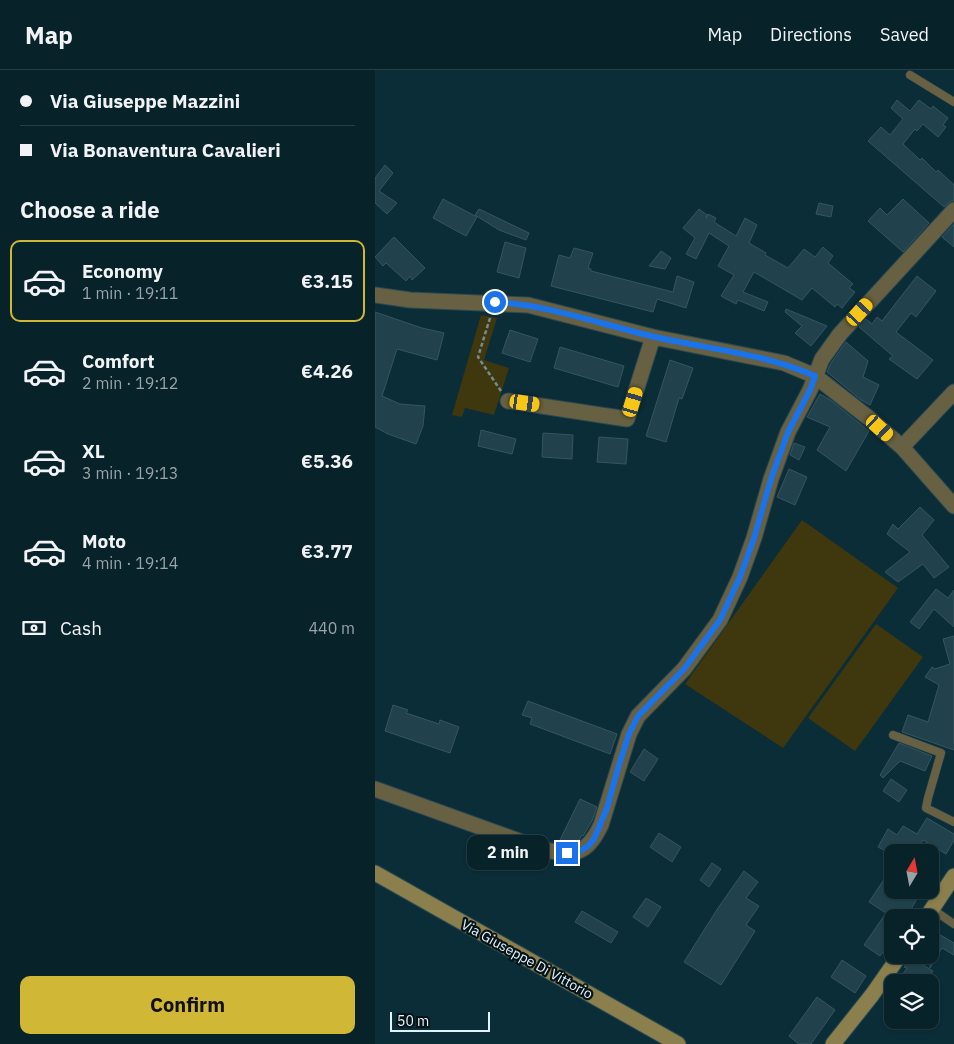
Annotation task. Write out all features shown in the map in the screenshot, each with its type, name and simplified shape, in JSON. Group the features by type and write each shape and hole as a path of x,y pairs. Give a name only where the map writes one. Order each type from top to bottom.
{"main road":[{"name":"Via Giuseppe Di Vittorio","path":"375,873 678,1044"},
{"path":"932,909 954,876"},
{"path":"833,1044 894,964"}],"street":[{"path":"375,789 544,850 567,853 578,852 588,846 601,826 626,742 638,716 684,669 720,620 740,577 788,432 810,390 822,359 840,334 954,210"},
{"path":"375,295 410,300 495,302 528,305 653,337 784,363 815,376 870,419 902,448 939,487 954,506"},
{"path":"507,401 627,419 653,337"},
{"path":"902,448 954,392"}],"lane":[{"path":"910,75 954,102"},
{"path":"893,735 941,753 926,808 954,822"},
{"path":"939,917 954,924"}],"path":[{"path":"495,302 478,357 507,401"}],"shaded area":[{"path":"481,315 497,318 484,360 509,368 494,415 465,408 462,417 452,415"},
{"path":"802,520 898,588 783,748 685,684"},
{"path":"876,624 923,657 855,751 808,718"}],"building":[{"path":"897,100 910,111 919,100 931,109 933,106 948,118 943,125 946,127 938,137 923,124 917,131 915,129 903,144 920,160 922,158 936,172 938,170 954,185 954,201 951,201 944,207 868,141 881,127 890,135 903,119 891,108"},
{"path":"385,165 393,173 379,191 397,203 387,214 375,203 375,178"},
{"path":"443,199 477,217 466,236 433,218"},
{"path":"903,199 929,223 903,252 868,221 880,208 887,215"},
{"path":"819,203 833,206 831,217 816,214"},
{"path":"479,209 529,233 526,240 499,230 475,215"},
{"path":"699,209 707,215 706,218 708,214 716,218 714,222 736,236 745,218 757,225 749,243 788,268 804,249 815,257 823,247 833,256 828,263 853,284 849,288 855,292 842,308 837,304 835,307 812,288 802,300 754,272 743,292 768,302 764,311 738,300 736,304 721,296 734,275 718,266 729,246 709,233 696,259 686,254 695,238 683,228"},
{"path":"954,224 954,247 942,237"},
{"path":"394,237 425,268 412,280 410,276 406,281 386,263 383,266 375,257"},
{"path":"505,242 526,248 519,278 497,272"},
{"path":"574,248 593,253 588,268 591,271 673,292 677,276 694,282 686,308 657,299 653,312 551,286 559,255 570,258"},
{"path":"661,251 671,258 665,269 649,266"},
{"path":"917,276 936,291 916,317 911,313 896,332 933,360 917,379 889,359 893,356 859,327 866,319 872,324 877,317 882,321"},
{"path":"786,309 827,326 811,346 795,333 802,326 785,312"},
{"path":"375,312 422,328 444,333 437,360 397,349 382,396 400,404 425,406 423,426 416,444 375,427"},
{"path":"510,330 538,339 530,362 502,353"},
{"path":"846,342 868,361 863,377 879,385 870,405 861,400 827,372"},
{"path":"560,347 624,366 618,387 554,368"},
{"path":"670,360 693,368 682,399 679,398 666,442 646,436"},
{"path":"820,394 832,401 869,431 846,471 817,450 830,427 807,417"},
{"path":"481,430 516,439 512,454 478,446"},
{"path":"543,433 573,435 572,459 542,457"},
{"path":"599,437 628,439 626,464 597,462"},
{"path":"794,443 805,447 799,460 790,455"},
{"path":"789,469 807,477 795,505 777,497"},
{"path":"920,507 934,520 922,535 949,567 934,578 923,564 898,582 885,572 910,552 887,534 893,524 898,529"},
{"path":"936,589 948,598 954,590 954,627 934,609 919,629 910,622"},
{"path":"954,636 954,750 902,732 908,715 928,722 939,685 925,677 932,667 935,669 950,664 943,639"},
{"path":"528,701 617,734 610,754 530,724 532,718 522,715"},
{"path":"393,705 408,710 406,713 439,724 440,720 459,727 450,753 385,731"},
{"path":"899,743 932,756 925,771 900,761 883,778 880,775"},
{"path":"644,749 658,759 644,781 630,772"},
{"path":"891,779 907,790 899,802 883,791"},
{"path":"580,799 597,807 592,821 583,836 575,842 567,843 560,840"},
{"path":"927,818 954,834 954,840 946,854 939,850 939,844 930,844 923,840 920,844 884,844 884,850 878,847 888,829 897,835 903,826 917,834"},
{"path":"659,833 681,847 672,862 650,847"},
{"path":"712,863 721,869 709,887 700,880"},
{"path":"744,871 758,882 746,898 759,906 746,925 755,931 721,985 684,962"},
{"path":"884,880 884,899 917,899 911,909 884,909 884,912 869,902"},
{"path":"646,898 661,907 648,927 633,917"},
{"path":"582,911 618,932 611,943 575,922"},
{"path":"884,916 884,950 880,956 864,945"},
{"path":"939,934 954,943 954,955 942,948 939,953"},
{"path":"842,960 866,976 855,993 831,977"},
{"path":"906,964 921,964 933,971 931,974 903,974 907,968 904,967"},
{"path":"817,997 835,1010 811,1044 799,1044 789,1036"}],"route":[{"path":"495,302 528,305 653,337 784,363 815,376 810,390 788,432 740,577 720,620 684,669 638,716 629,734 601,826 588,846 578,852 567,853"}]}
